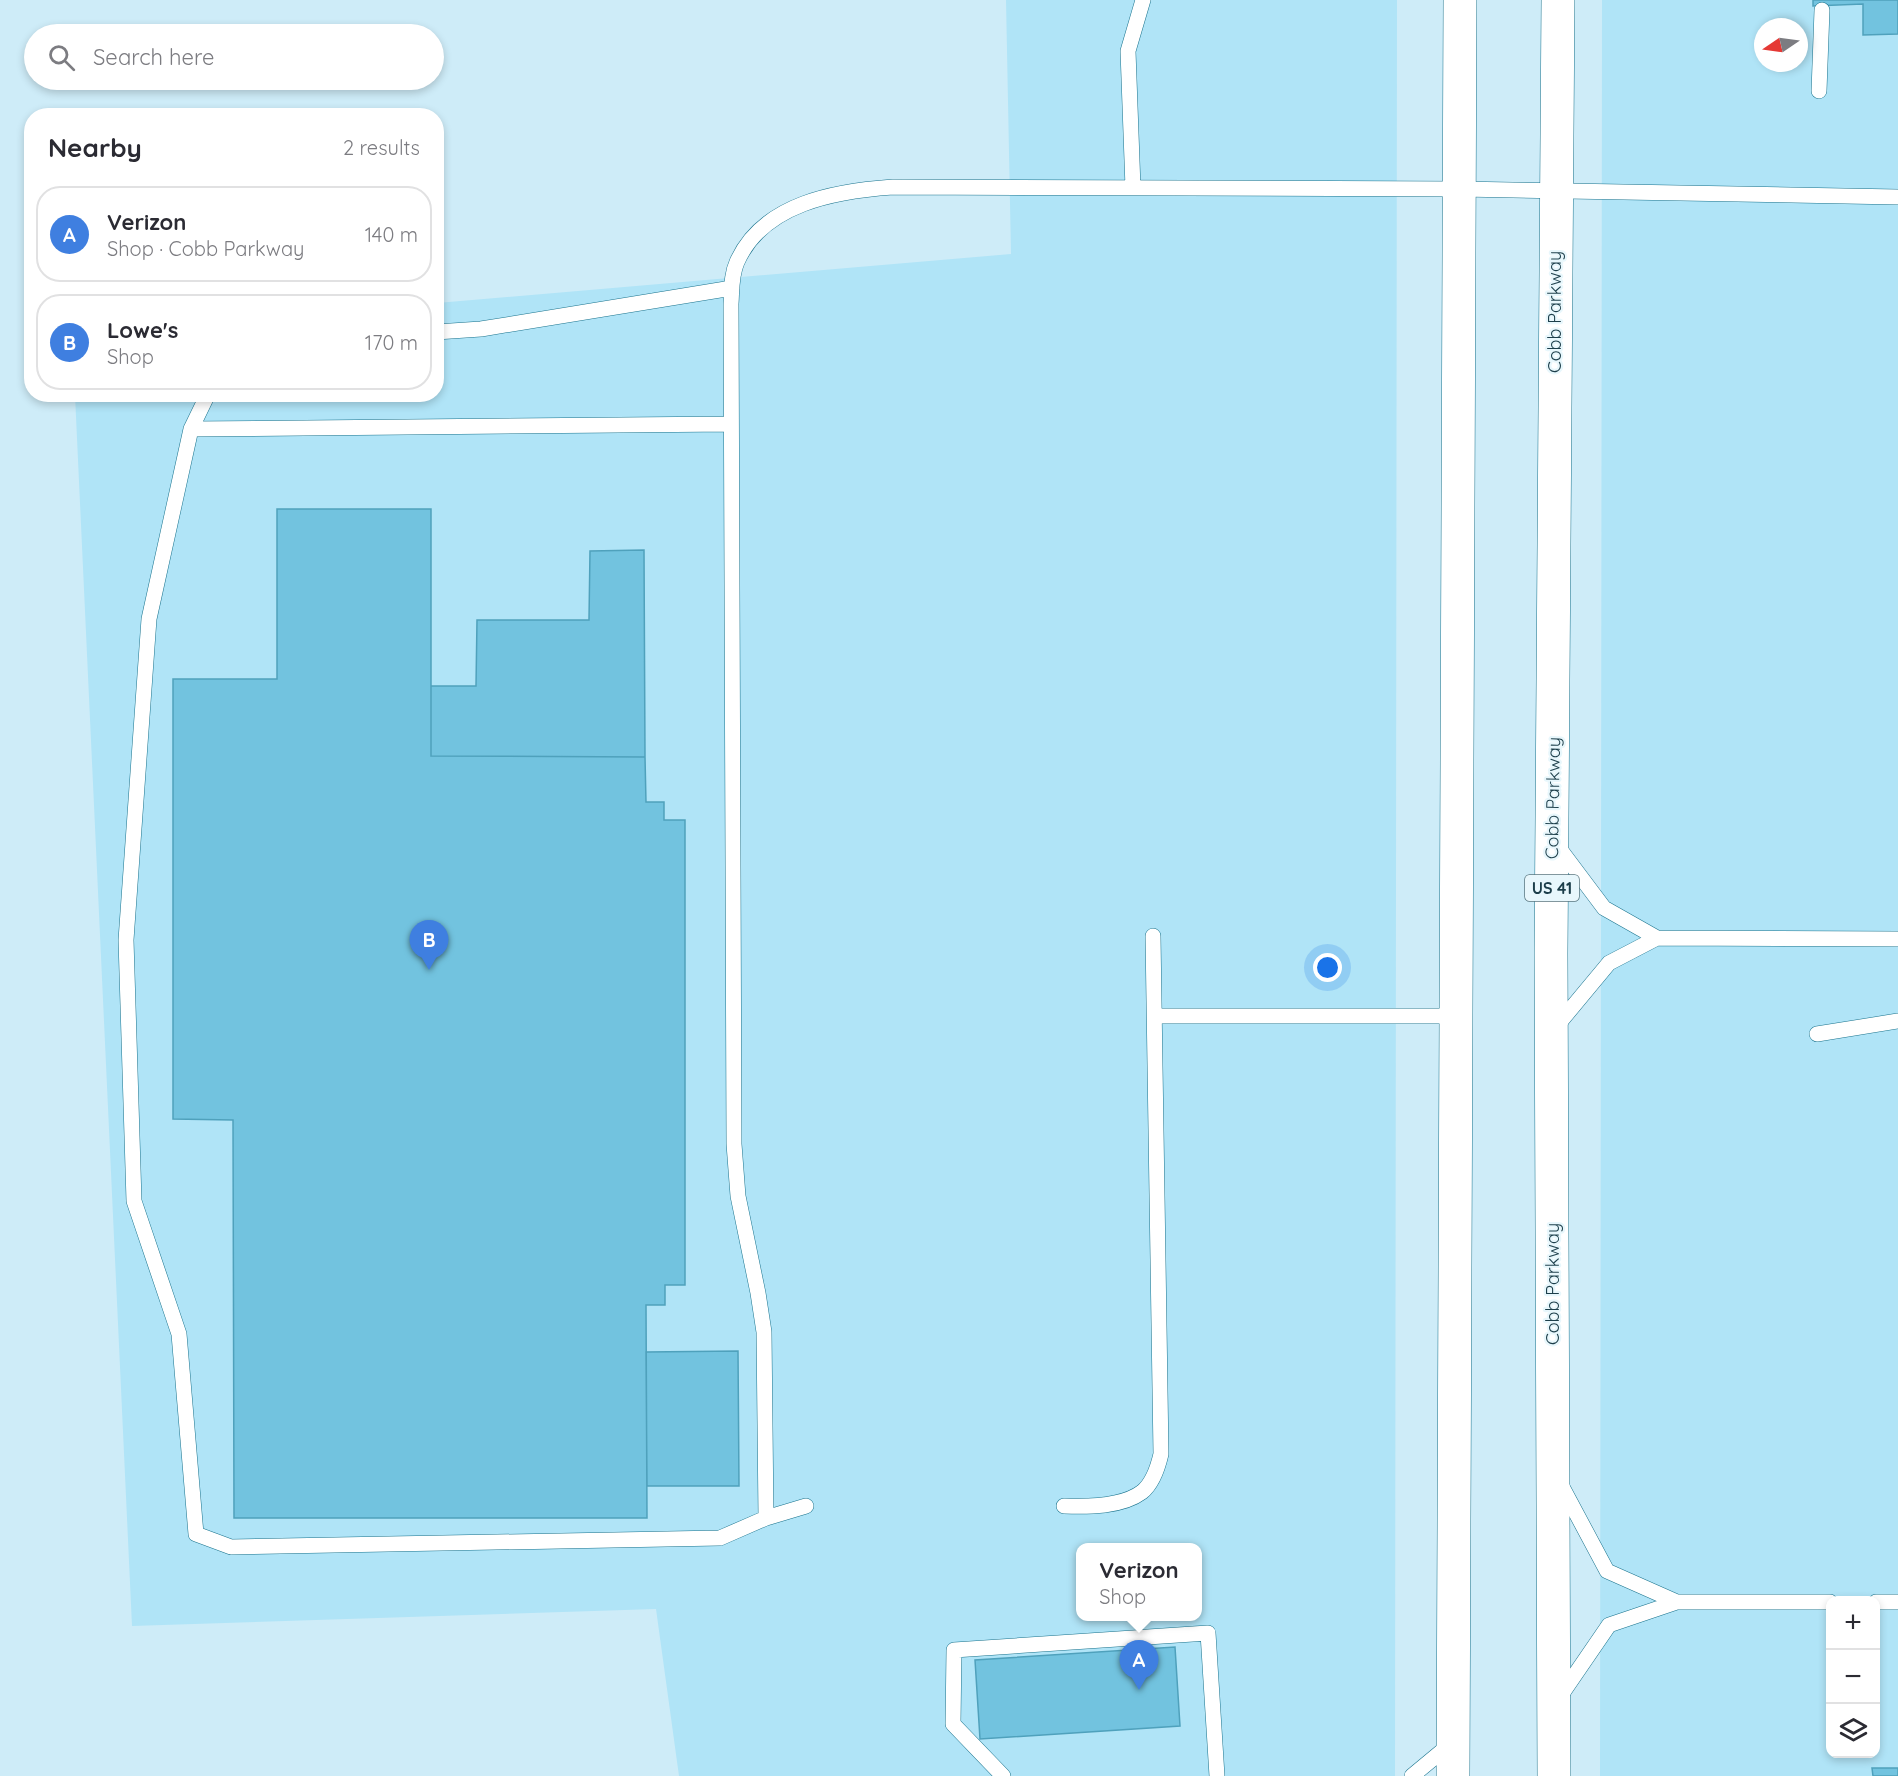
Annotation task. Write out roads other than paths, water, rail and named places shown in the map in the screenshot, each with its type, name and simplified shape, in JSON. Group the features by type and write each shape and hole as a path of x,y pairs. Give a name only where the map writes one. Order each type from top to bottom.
{"main road":[{"path":"1453,1776 1460,0"},
{"name":"Cobb Parkway","path":"1554,1776 1552,839 1558,0"}],"lane":[{"path":"1133,188 1128,51 1143,0"},
{"path":"1819,92 1822,10"},
{"path":"766,1518 764,1332 738,1196 734,1144 732,288 737,262 748,244 782,212 830,196 893,186 1460,189 1898,197"},
{"path":"444,331 481,329 732,288"},
{"path":"204,402 191,429 149,619 126,940 134,1201 179,1334 196,1534 231,1547 720,1538 766,1518 806,1506"},
{"path":"191,429 731,424"},
{"path":"1552,839 1604,908 1657,938"},
{"path":"1064,1506 1098,1506 1142,1492 1151,1481 1161,1455 1153,936"},
{"path":"1552,1032 1609,963 1657,938 1898,939"},
{"path":"1155,1016 1455,1016"},
{"path":"1816,1034 1898,1021"},
{"path":"1553,1472 1607,1571 1677,1602"},
{"path":"1554,1705 1609,1625 1677,1602 1826,1602"},
{"path":"1880,1602 1898,1602"},
{"path":"1003,1776 953,1724 954,1650 1208,1633 1217,1776"},
{"path":"1412,1776 1453,1742"}],"place":[{"name":"Lowe's","path":"429,970"},
{"name":"Verizon","path":"1139,1690"}]}
